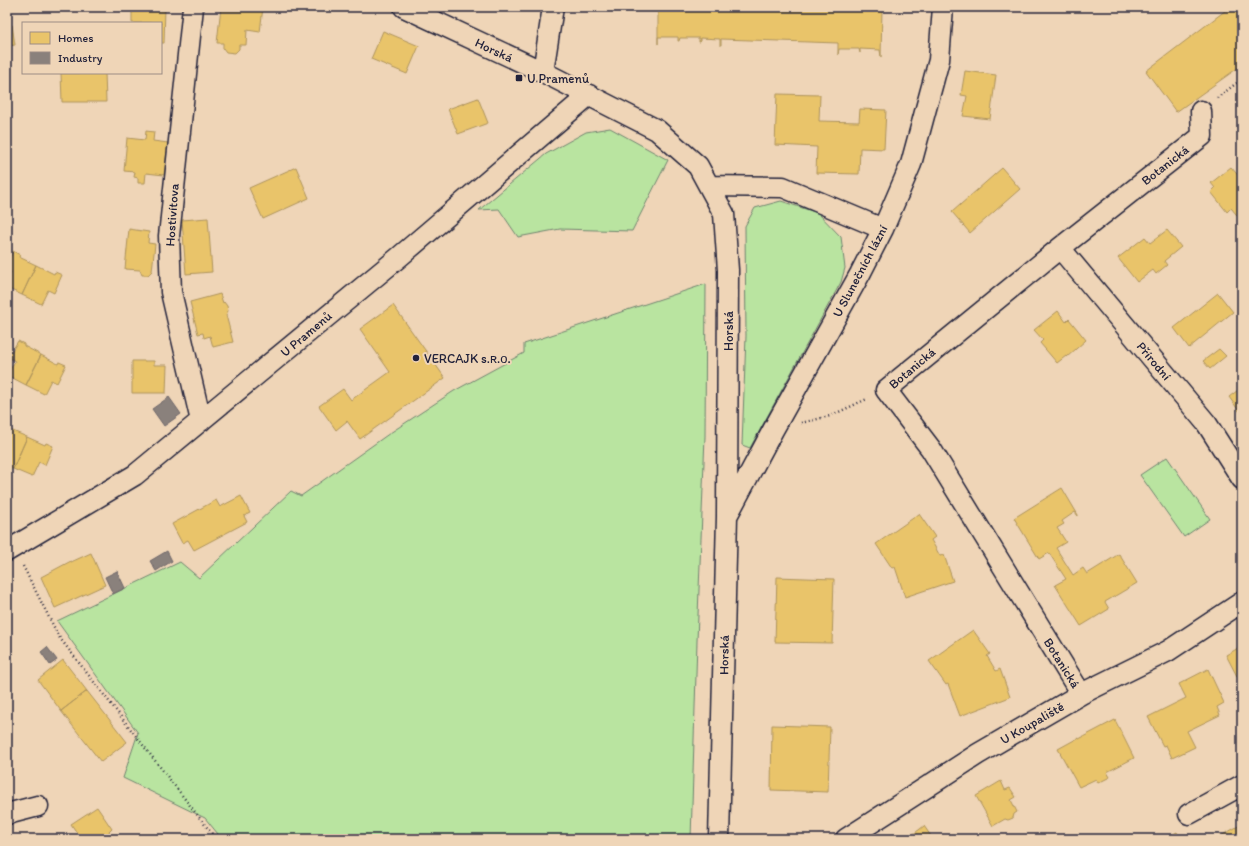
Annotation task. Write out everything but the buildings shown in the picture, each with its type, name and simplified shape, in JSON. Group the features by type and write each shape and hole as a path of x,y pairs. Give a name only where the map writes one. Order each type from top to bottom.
{"street":[{"name":"Hostivítova","path":"193,7 169,236 170,292 201,421"},
{"name":"Horská","path":"404,7 543,72 657,130 698,166 724,214 728,270 727,516 719,839"},
{"path":"543,72 553,7"},
{"name":"U Slunečních lázní","path":"727,516 860,274 883,229 911,164 939,60 942,7"},
{"name":"U Pramenů","path":"10,549 135,475 398,258 589,95"},
{"name":"Botanická","path":"1081,694 931,449 886,390 1060,248 1202,136 1201,111"},
{"path":"709,186 783,187 883,229"},
{"name":"Přírodní","path":"1060,248 1207,424 1242,479"},
{"name":"U Koupaliště","path":"846,839 978,754 1081,694 1168,651 1242,602"},
{"path":"1189,814 1242,785"},
{"path":"7,814 38,806"}],"path":[{"path":"1201,111 1242,79"},
{"path":"773,430 830,416 886,390"},
{"path":"10,549 59,637 216,839"}],"green space":[{"path":"610,128 668,160 632,231 560,229 518,237 499,209 479,210 546,154 586,132"},
{"path":"781,201 818,213 841,237 845,268 841,282 750,448 742,445 746,336 745,226 755,208"},
{"path":"706,284 705,436 691,839 222,839 205,818 123,778 138,733 57,621 180,562 199,578 291,491 301,496 390,433 454,391 524,353 524,344"},
{"path":"1167,457 1210,519 1184,537 1140,475"}],"place":[{"name":"U Pramenů","path":"519,78"},
{"name":"VERCAJK s.ʀ.ᴏ.","path":"416,358"}]}
